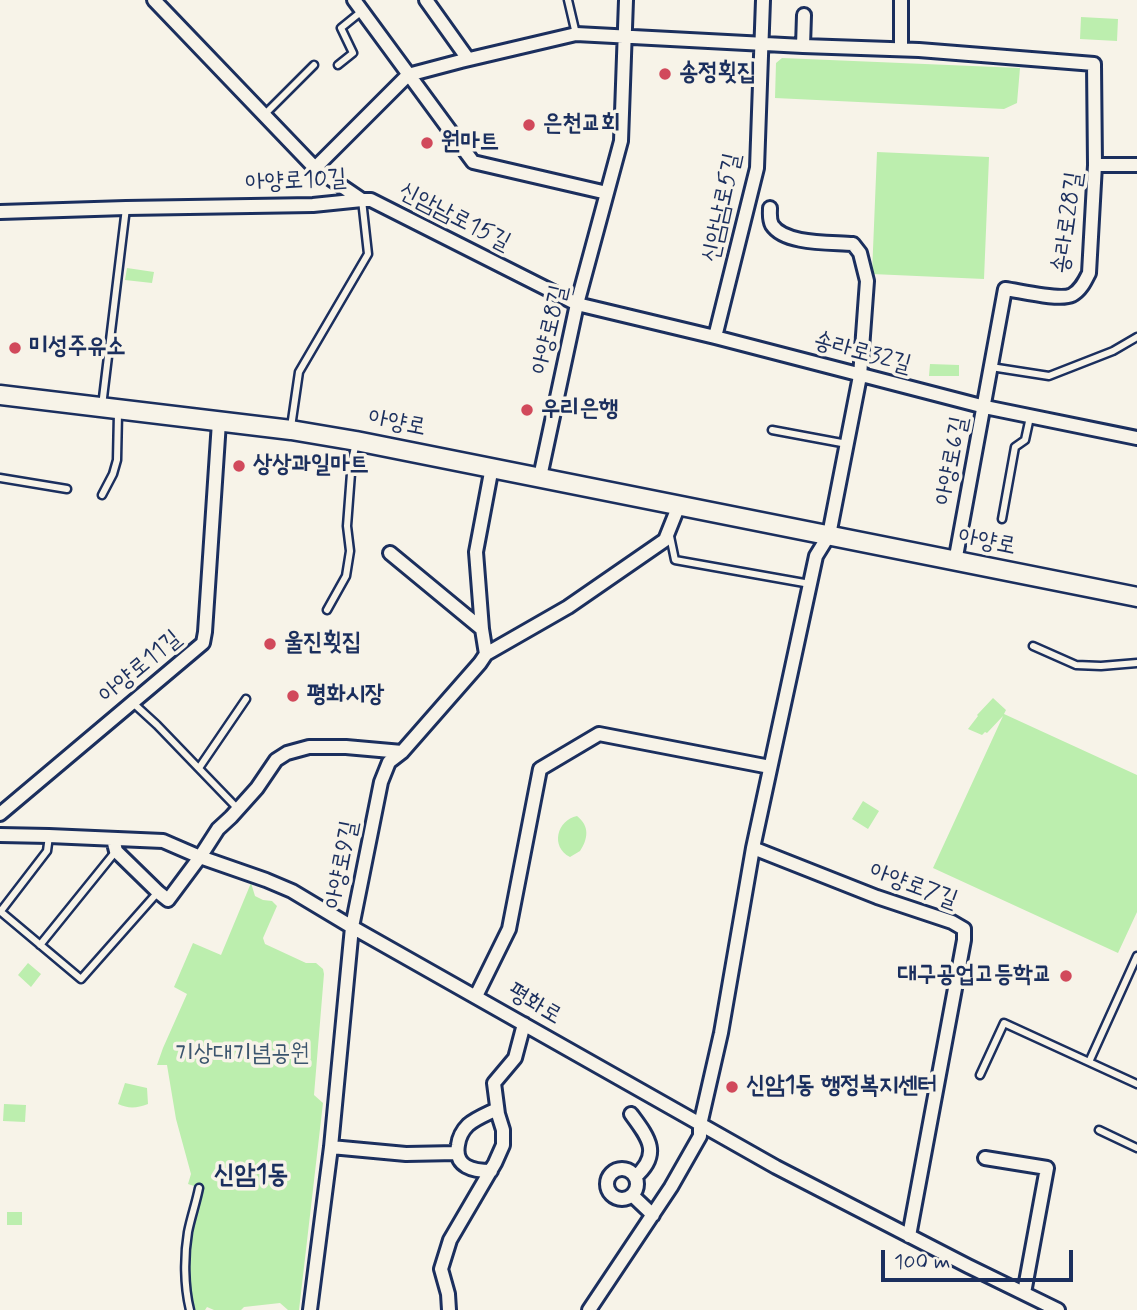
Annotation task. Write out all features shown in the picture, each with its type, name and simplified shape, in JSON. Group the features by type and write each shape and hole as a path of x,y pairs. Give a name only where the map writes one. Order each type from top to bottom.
{"main road":[{"name":"아양로","path":"0,394 291,430 356,441 1137,597"}],"street":[{"name":"신암남로15길","path":"153,0 315,168 362,200 371,200 577,304"},
{"path":"426,0 468,59"},
{"name":"아양로8길","path":"540,477 577,304 621,141 626,0"},
{"name":"신암남로5길","path":"715,337 757,168 763,0"},
{"path":"901,0 901,49"},
{"path":"358,5 473,162 607,193"},
{"path":"803,46 804,15"},
{"path":"315,168 408,75 576,34 901,49 1094,64 1095,165"},
{"name":"송라로28길","path":"1005,289 1063,298 1083,285 1088,273 1095,165 1137,165"},
{"name":"아양로10길","path":"0,212 313,205 362,200"},
{"path":"589,1310 671,1187 700,1136 770,767 816,556 829,536 860,376 867,281 860,253 853,244 795,239 786,235 774,227 770,220 770,208"},
{"name":"아양로6길","path":"956,562 1005,289"},
{"name":"송라로32길","path":"577,304 985,407 1137,438"},
{"name":"아양로11길","path":"0,814 203,643 219,422"},
{"path":"492,467 476,552 486,654 568,607 665,540 679,505"},
{"path":"390,553 482,629"},
{"name":"아양로9길","path":"310,1310 331,1147 352,927 381,782 389,762 402,752 486,654"},
{"path":"475,996 509,929 541,769 599,734 770,767"},
{"path":"114,845 168,900 218,829 257,788 276,761 287,753 309,747 402,752"},
{"name":"평화로","path":"0,835 49,836 114,845 163,841 200,858 292,891 806,1183 1058,1310"},
{"name":"아양로7길","path":"753,848 877,897 953,922 964,929 909,1236"},
{"path":"449,1310 441,1269 450,1240 491,1171 503,1145 503,1130 494,1083 514,1058 524,1024"},
{"path":"491,1171 478,1171 465,1166 460,1162 457,1153 459,1137 465,1128 497,1109"},
{"path":"631,1114 645,1134 651,1153 642,1171 635,1177"},
{"path":"331,1147 406,1154 457,1153"},
{"path":"985,1158 1046,1168 1024,1293"},
{"path":"617,1170 626,1170 635,1177 637,1185 632,1195 624,1199 614,1197 608,1190 607,1180 617,1170"},
{"path":"632,1195 653,1215"}],"lane":[{"path":"568,0 576,34"},
{"path":"338,65 353,53 341,28 358,5"},
{"path":"264,115 314,65"},
{"name":"아양로10길","path":"291,430 299,372 368,254 362,200"},
{"path":"102,495 117,460 110,409 120,255 126,208"},
{"path":"991,367 1049,376 1113,351 1137,337"},
{"path":"1002,519 1015,447 1025,440 1030,417"},
{"path":"772,430 847,444"},
{"path":"327,610 346,576 350,551 347,526 356,441"},
{"path":"0,478 68,489"},
{"path":"667,534 671,536 675,560 810,584"},
{"path":"1034,646 1076,665 1137,663"},
{"path":"199,768 246,699"},
{"path":"132,703 157,724 238,809"},
{"path":"49,836 47,851 0,911 81,979 158,892"},
{"path":"40,945 114,845"},
{"path":"1089,1062 1137,956"},
{"path":"980,1075 1004,1023 1137,1084"},
{"path":"1099,1130 1137,1148"},
{"path":"190,1310 186,1252 199,1188"}],"green space":[{"path":"1081,17 1118,19 1117,41 1080,39"},
{"path":"782,58 1020,68 1017,103 1004,109 775,98 776,63"},
{"path":"877,152 989,157 984,279 872,274"},
{"path":"127,268 154,272 152,283 125,280"},
{"path":"930,364 959,365 959,376 929,376"},
{"path":"993,698 1006,710 1004,714 1137,775 1137,912 1118,953 933,868 1003,716 982,735 968,729"},
{"path":"863,801 879,811 868,829 852,819"},
{"path":"577,816 586,828 586,837 580,851 570,857 560,847 558,834 570,818"},
{"name":"기상대기념공원","path":"251,883 255,896 272,901 277,906 263,938 265,944 306,963 316,963 323,969 324,974 314,1095 323,1103 299,1310 288,1310 280,1303 244,1307 241,1310 214,1310 207,1307 205,1310 192,1310 187,1252 200,1188 188,1184 191,1174 176,1119 167,1065 157,1065 187,994 174,987 193,943 221,955"},
{"path":"28,963 41,974 31,987 18,975"},
{"path":"125,1083 147,1088 148,1104 126,1107 118,1104"},
{"path":"4,1104 26,1105 25,1122 3,1121"},
{"path":"7,1212 22,1212 22,1225 7,1225"}],"place":[{"name":"송정횟집","path":"665,74"},
{"name":"은천교회","path":"529,125"},
{"name":"원마트","path":"427,143"},
{"name":"미성주유소","path":"15,348"},
{"name":"우리은행","path":"527,410"},
{"name":"상상과일마트","path":"239,466"},
{"name":"울진횟집","path":"270,644"},
{"name":"평화시장","path":"293,696"},
{"name":"대구공업고등학교","path":"1066,976"},
{"name":"신암1동 행정복지센터","path":"732,1087"}],"district":[{"name":"신암1동","path":"251,1177"}]}
